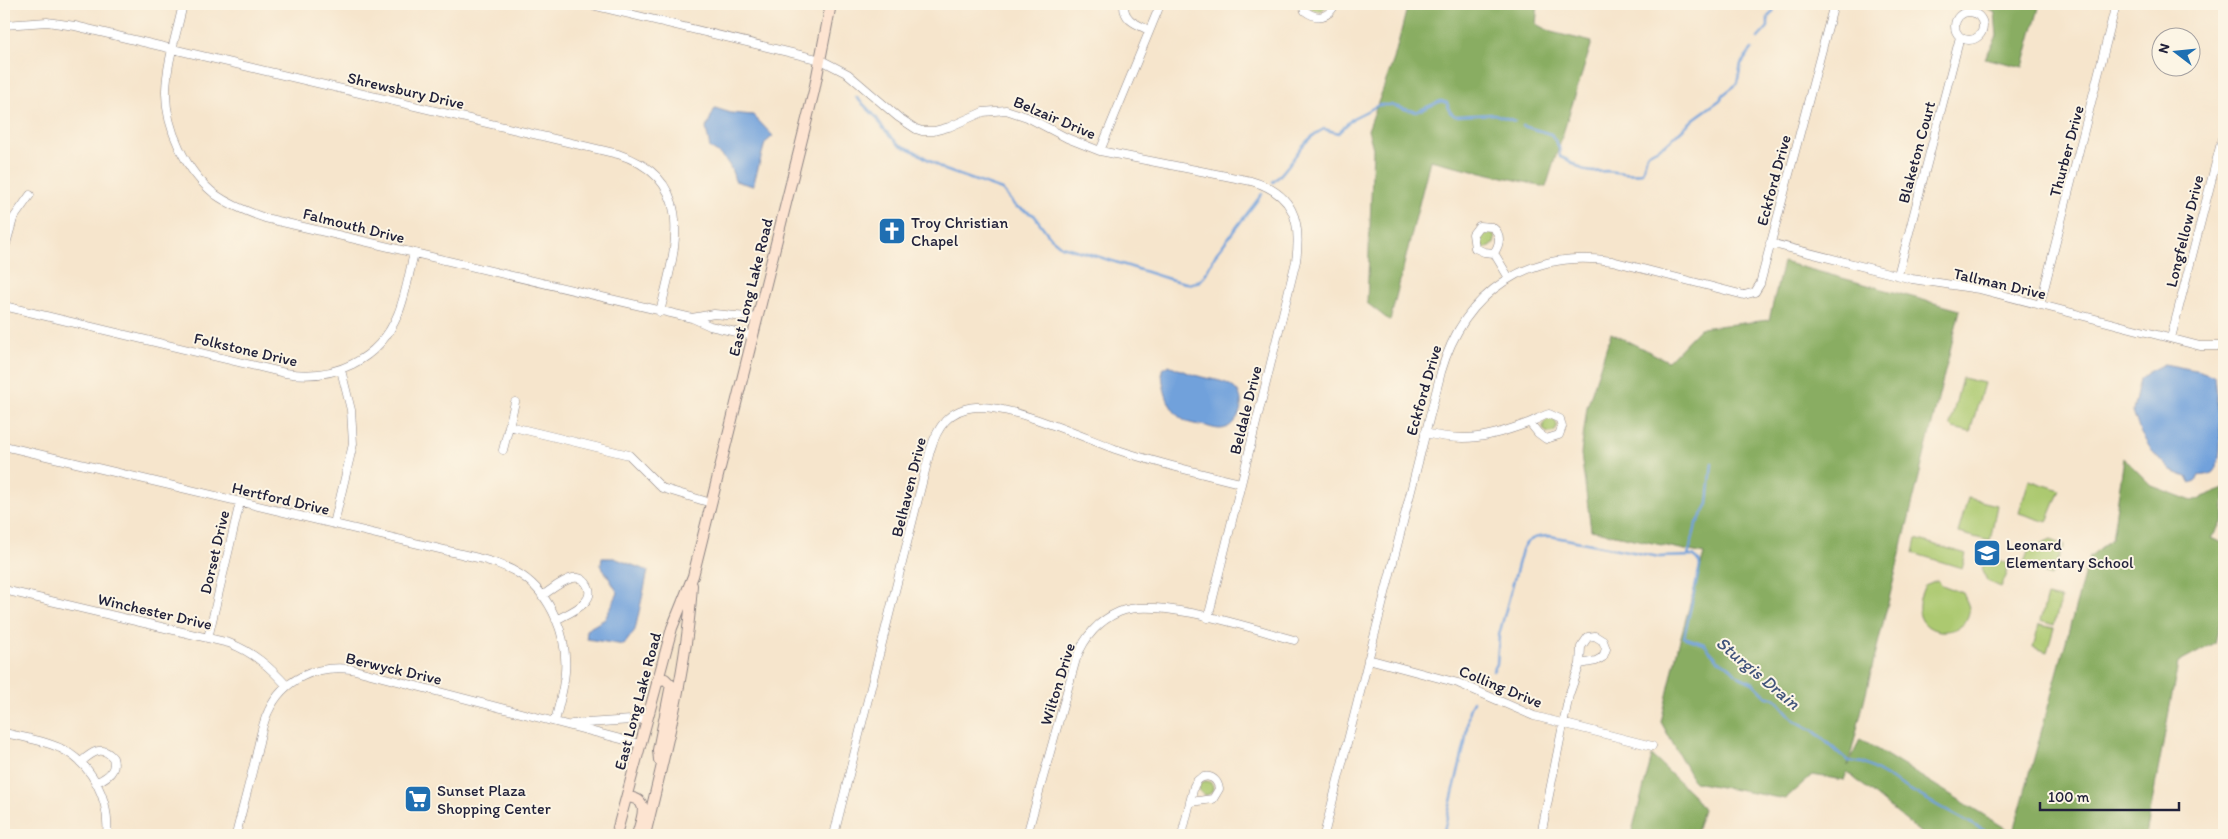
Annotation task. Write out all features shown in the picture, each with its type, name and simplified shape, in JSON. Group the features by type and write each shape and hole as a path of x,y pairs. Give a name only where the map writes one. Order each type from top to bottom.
{"main road":[{"name":"East Long Lake Road","path":"616,835 672,628 693,576 821,60 831,4"},
{"name":"East Long Lake Road","path":"645,835 663,763 690,632 693,576"},
{"path":"657,681 665,680 671,685 658,750 659,760 663,763"},
{"path":"627,798 638,799 642,802 643,808 637,835"}],"street":[{"name":"Falmouth Drive","path":"183,4 172,49 166,91 171,126 184,158 216,195 265,218 692,318 710,326 753,336"},
{"name":"Belzair Drive","path":"588,4 821,60 848,74 898,117 916,129 928,131 941,130 983,112 1006,110 1027,117 1067,138 1100,151 1257,182 1280,196 1292,209"},
{"path":"1124,4 1126,17 1149,30"},
{"path":"1100,151 1158,10 1158,4"},
{"path":"1302,4 1306,11 1317,16 1330,13 1335,4"},
{"name":"Eckford Drive","path":"1324,835 1445,356 1457,331 1479,301 1509,278 1531,268 1554,262 1595,259 1747,295 1753,294 1759,287 1834,4"},
{"name":"Thurber Drive","path":"2040,305 2116,4"},
{"name":"Shrewsbury Drive","path":"4,25 34,22 61,23 618,154 638,162 658,178 672,201 676,214 675,247 660,312"},
{"name":"Blaketon Court","path":"1898,275 1960,37"},
{"name":"Longfellow Drive","path":"2170,338 2224,131"},
{"path":"4,251 13,219 30,195"},
{"name":"Beldale Drive","path":"1208,618 1296,260 1299,236 1296,218 1292,209"},
{"name":"Tallman Drive","path":"1770,243 1898,275 1979,289 2206,347 2224,346"},
{"path":"1494,253 1509,278"},
{"name":"Folkstone Drive","path":"4,306 285,373 310,376 341,370 364,358 380,343 390,330 402,304 414,254"},
{"name":"Falmouth Drive","path":"692,318 714,314 758,318"},
{"path":"334,524 353,444 352,410 341,370"},
{"path":"503,450 514,402"},
{"name":"Belhaven Drive","path":"834,835 930,451 938,429 944,421 961,410 975,407 990,408 1042,422 1153,461 1240,483"},
{"path":"1425,433 1448,438 1468,439 1492,436 1530,423"},
{"path":"509,426 629,455 662,488 711,503"},
{"name":"Hertford Drive","path":"4,446 504,566 530,582 542,596 556,620 562,638 566,662 555,721"},
{"name":"Dorset Drive","path":"208,638 240,502"},
{"path":"542,596 571,578 580,578 587,584 590,593 586,603 556,620"},
{"name":"Winchester Drive","path":"4,590 238,646 256,656 272,669 287,686"},
{"name":"Wilton Drive","path":"1027,835 1042,788 1074,666 1088,637 1096,626 1128,609 1154,608 1208,618 1294,640"},
{"name":"Colling Drive","path":"1368,659 1458,683 1519,711 1652,746"},
{"path":"1541,835 1573,679 1580,664"},
{"name":"Berwyck Drive","path":"236,835 265,719 272,704 287,686 299,677 314,671 332,668 350,669 640,744"},
{"name":"Berwyck Drive","path":"565,724 592,724 646,719"},
{"path":"4,732 46,743 61,749 81,762 96,783 107,813 107,835"},
{"path":"81,762 89,754 97,750 106,751 113,758 114,769 109,775 96,783"},
{"path":"1182,835 1190,802"}],"green space":[{"path":"1308,4 1329,4 1321,11 1313,10"},
{"path":"1408,4 1538,4 1536,24 1551,32 1592,42 1546,187 1430,160 1390,321 1367,303 1373,148 1368,130 1394,59"},
{"path":"1981,4 2040,4 2023,67 1985,58 1997,36 1995,13"},
{"path":"1486,230 1492,233 1495,239 1492,245 1486,248 1480,245 1477,239 1480,233"},
{"path":"1783,262 1960,310 1848,766 1860,739 2010,831 2007,835 1923,835 1847,772 1844,780 1812,775 1785,799 1694,782 1661,722 1678,647 1704,554 1591,530 1581,454 1587,407 1611,333 1668,361 1700,328 1769,320"},
{"path":"1962,378 1984,383 1970,432 1953,428 1950,425"},
{"path":"1550,419 1555,421 1557,426 1555,431 1550,433 1545,431 1543,426 1545,421"},
{"path":"2124,458 2152,486 2192,501 2224,489 2224,521 2211,538 2224,544 2224,605 2215,643 2178,663 2146,835 2013,835 2089,557 2112,539"},
{"path":"2029,480 2060,490 2047,522 2019,513"},
{"path":"1968,498 1997,505 1990,541 1958,533"},
{"path":"1916,539 1966,554 1962,568 1913,553"},
{"path":"2051,540 2064,545 2051,576 2023,565 2030,547 2038,549 2040,545"},
{"path":"1990,556 2006,563 2007,574 2001,587 1987,581 1982,568"},
{"path":"1937,580 1942,585 1963,593 1969,608 1967,619 1960,627 1949,631 1938,631 1928,626 1921,617 1919,604 1925,585"},
{"path":"2047,596 2061,599 2054,625 2040,621"},
{"path":"2039,625 2054,628 2047,652 2033,647"},
{"path":"1652,756 1693,795 1703,810 1695,835 1631,835"},
{"path":"1206,781 1211,783 1213,788 1211,793 1206,795 1201,793 1199,788 1201,783"}],"water":[{"path":"715,108 731,113 753,115 773,136 765,143 753,186 735,181 732,170 727,162 710,148 706,128"},
{"path":"2164,364 2200,371 2214,376 2219,412 2220,453 2212,473 2198,476 2196,481 2190,483 2187,477 2171,471 2152,451 2140,432 2133,411 2140,379"},
{"path":"1169,365 1193,375 1223,382 1234,388 1240,397 1241,408 1233,423 1223,429 1217,429 1189,423 1180,418 1167,399 1163,384 1162,369"},
{"path":"602,558 614,558 648,571 635,630 624,645 587,639 586,630 605,619 618,593 601,565"}],"waterway":[{"path":"1758,38 1768,27 1768,17 1773,12 1774,4"},
{"path":"1523,126 1551,134 1559,147 1560,157 1587,171 1642,173 1647,154 1666,144 1737,84 1741,64 1752,49"},
{"path":"856,97 876,117 883,128 898,144 916,152 945,170 1002,190 1015,206 1034,215 1050,237 1061,246 1169,279 1190,284 1200,281 1216,254 1262,194"},
{"path":"1273,182 1287,168 1302,146 1315,134 1324,129 1338,133 1353,118 1379,105 1390,105 1416,112 1441,101 1447,103 1450,112 1455,116 1494,114 1515,121"},
{"path":"1688,556 1696,525 1708,504 1712,463"},
{"name":"Sturgis Drain","path":"1493,671 1497,664 1499,635 1522,550 1530,540 1537,537 1550,536 1659,557 1693,556 1699,561 1700,566 1684,637 1704,644 1718,660 1728,665 1738,676 1753,683 1766,696 1776,699 1794,720 1814,731 1848,761 1863,763 1993,835"},
{"name":"Sturgis Drain","path":"1443,835 1465,743 1469,710 1473,701"}],"place":[{"name":"Troy Christian Chapel","path":"892,231"},
{"name":"Leonard Elementary School","path":"1987,553"},
{"name":"Sunset Plaza Shopping Center","path":"418,799"}]}
